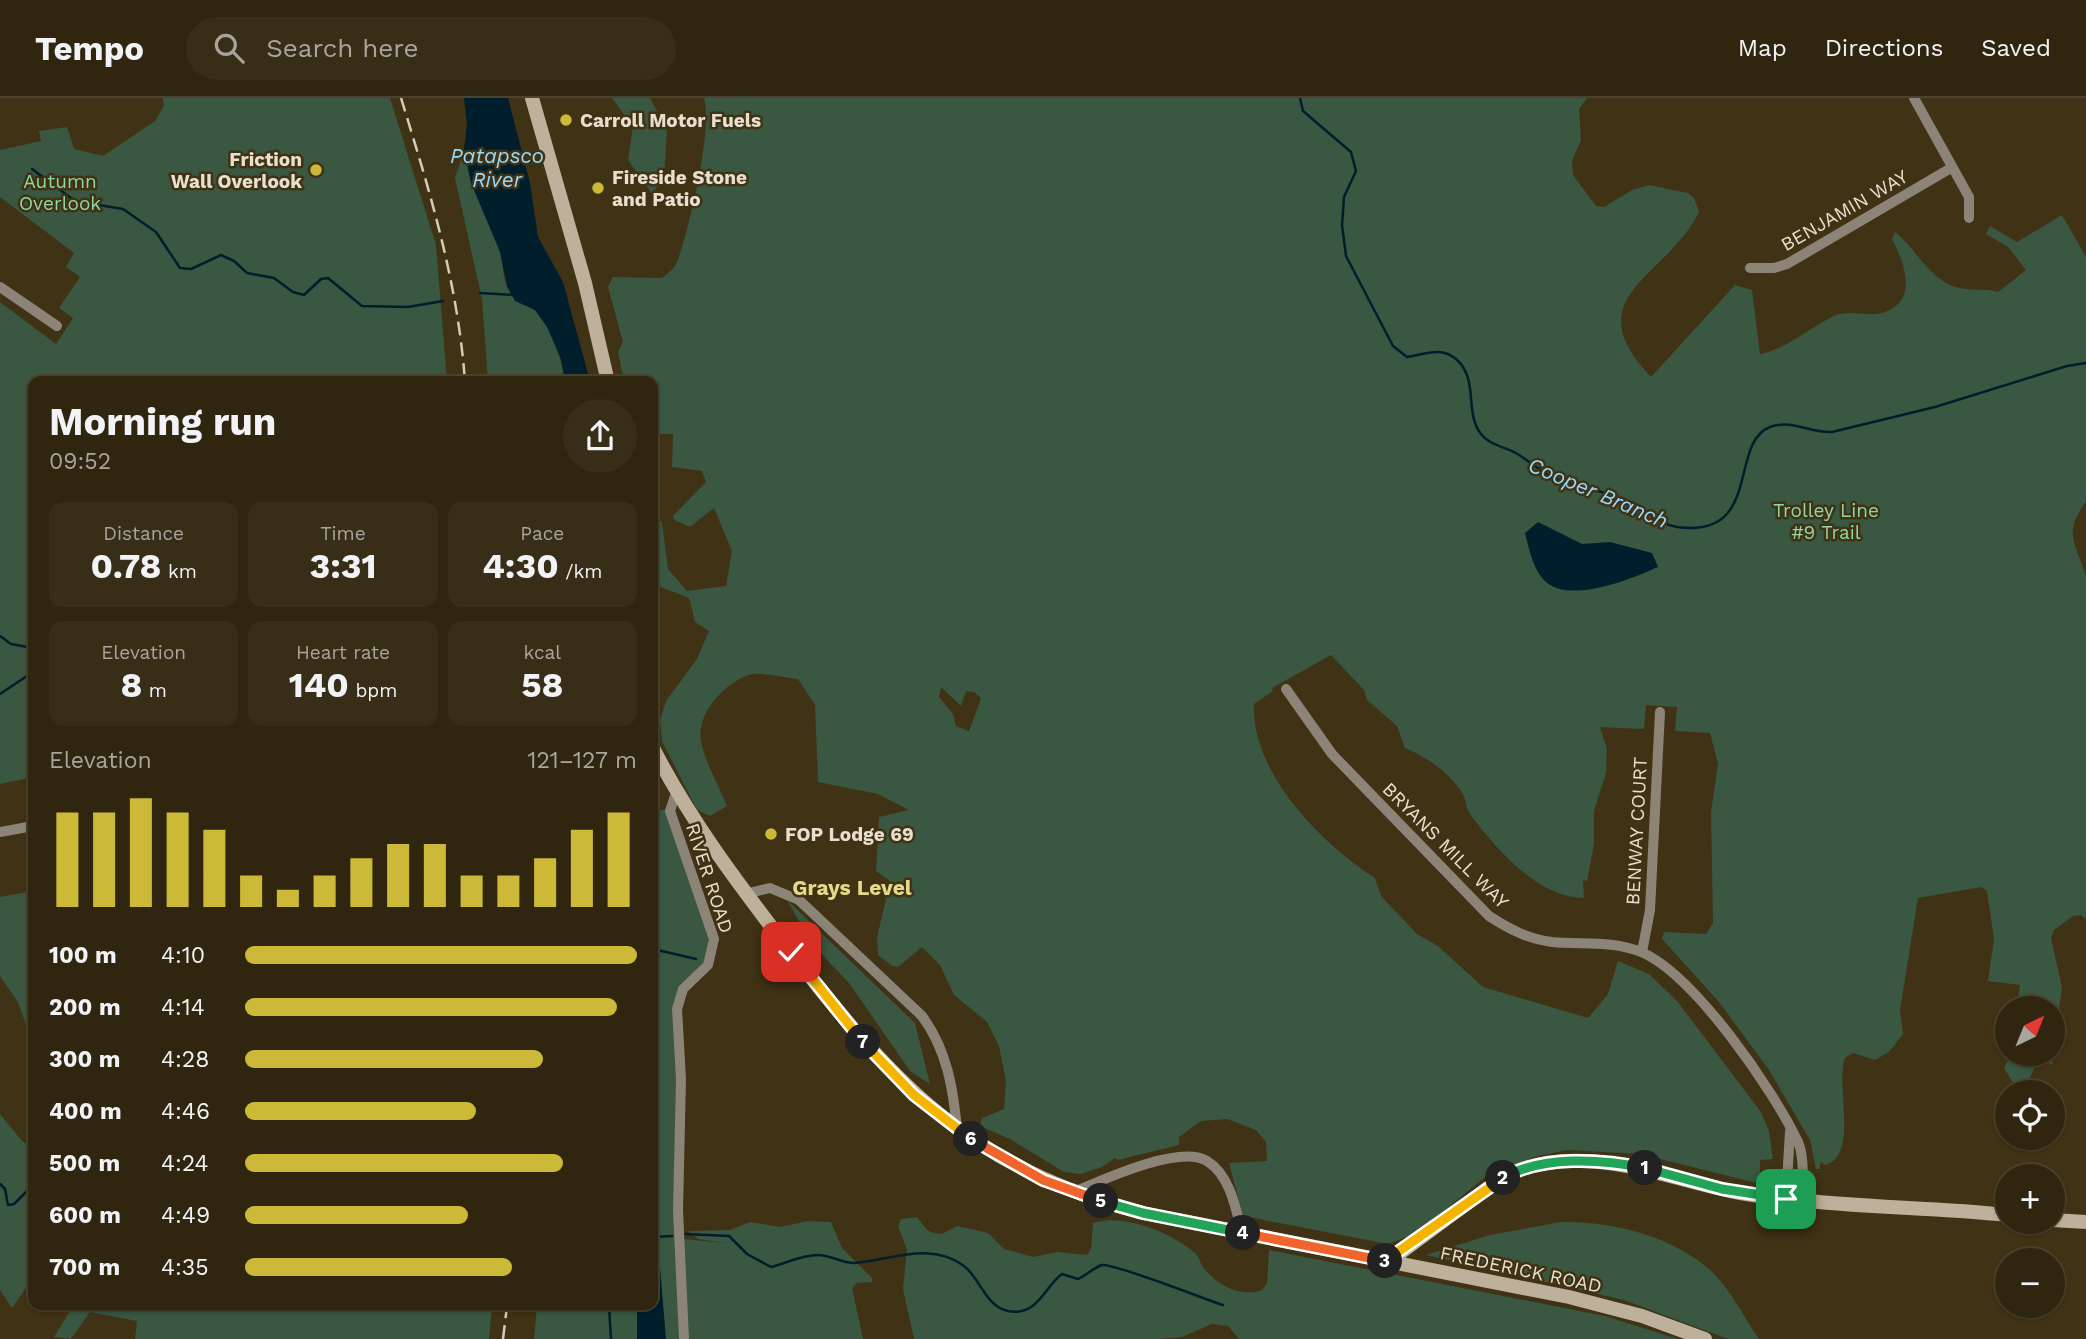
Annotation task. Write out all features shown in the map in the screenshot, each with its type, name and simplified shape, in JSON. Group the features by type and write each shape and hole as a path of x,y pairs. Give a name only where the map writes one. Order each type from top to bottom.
{"main road":[{"path":"533,98 585,283 607,376"},
{"name":"FREDERICK ROAD","path":"658,758 676,793 745,894 867,1047 914,1095 957,1129 1013,1165 1074,1192 1143,1213 1607,1307 1705,1339"},
{"path":"1388,1262 1500,1179 1515,1171 1538,1165 1600,1162 1631,1165 1722,1189 1786,1199 1995,1214"},
{"path":"2065,1221 2086,1222"}],"street":[{"path":"1914,98 1969,197 1969,218"},
{"name":"BENJAMIN WAY","path":"1750,268 1774,268 1787,264 1951,168"},
{"path":"0,287 57,326"},
{"name":"BRYANS MILL WAY","path":"1286,690 1332,754 1489,916 1520,934 1536,939 1607,943 1642,952 1674,974 1701,1001 1771,1096 1799,1148 1804,1200"},
{"name":"BENWAY COURT","path":"1642,952 1650,910 1660,712"},
{"name":"RIVER ROAD","path":"676,793 670,811 714,939 708,965 683,989 677,1009 681,1079 678,1210 684,1339"},
{"path":"0,832 28,827"},
{"path":"745,894 770,888 799,900 922,1016 935,1034 949,1072 957,1129"},
{"path":"1786,1199 1790,1131"},
{"path":"1074,1192 1116,1174 1183,1157 1196,1157 1206,1160 1221,1175 1236,1207 1241,1233"}],"green space":[{"name":"Autumn Overlook","path":"163,98 390,98 436,245 447,376 28,376 28,778 0,784 0,302 56,344 73,318 59,308 80,277 66,267 74,253 0,197 0,150 41,141 39,131 67,127 74,149 103,156 155,121 164,106"},
{"path":"612,98 650,98 667,130 664,177 652,194 628,160 633,127"},
{"name":"Trolley Line #9 Trail","path":"704,98 1587,98 1579,109 1581,140 1572,161 1573,175 1596,206 1604,207 1632,190 1649,185 1688,193 1694,198 1699,212 1684,235 1634,289 1624,307 1621,326 1630,349 1651,377 1735,285 1752,290 1760,354 1789,343 1834,316 1846,313 1876,314 1894,307 1902,299 1906,280 1901,258 1892,239 1895,232 1932,272 1949,285 1998,292 2026,270 2008,247 1986,234 1990,226 2017,242 2062,215 2086,257 2086,502 2074,522 2073,539 2086,576 2086,919 2081,915 2073,916 2054,930 2051,938 2062,987 2061,996 2019,996 2020,985 1988,981 1994,939 1987,891 1981,887 1918,898 1900,1010 1903,1034 1889,1052 1875,1060 1853,1053 1845,1058 1842,1085 1844,1134 1841,1148 1836,1158 1826,1165 1820,1162 1820,1169 1816,1169 1810,1140 1769,1070 1719,1002 1662,939 1664,932 1706,934 1713,923 1711,812 1718,764 1710,733 1675,731 1677,707 1646,705 1644,729 1600,727 1607,749 1606,773 1594,811 1594,844 1587,881 1583,880 1584,898 1567,896 1534,880 1505,856 1470,814 1463,794 1452,779 1430,761 1405,748 1397,726 1367,700 1364,690 1331,655 1272,688 1273,691 1254,704 1256,730 1264,756 1293,804 1333,846 1375,878 1381,896 1417,934 1438,946 1483,987 1588,1018 1608,994 1618,961 1649,974 1677,1001 1761,1112 1769,1131 1773,1159 1760,1160 1760,1184 1640,1154 1567,1150 1534,1157 1484,1178 1417,1233 1388,1244 1243,1216 1229,1163 1267,1161 1266,1142 1256,1130 1227,1119 1201,1121 1179,1137 1179,1145 1118,1160 1115,1158 1102,1167 1080,1174 1064,1172 1010,1139 980,1126 982,1118 1004,1109 1006,1081 999,1046 987,1022 954,995 940,965 922,947 898,967 892,966 878,955 877,938 890,881 876,871 879,817 909,810 878,794 818,782 815,705 798,679 766,674 749,675 722,692 708,710 703,720 701,741 727,806 710,816 697,810 662,741 660,720 666,701 697,659 709,631 695,622 689,598 658,586 658,519 662,522 668,569 687,591 726,586 732,551 714,508 690,527 674,520 673,516 706,482 702,471 672,467 673,434 658,434 658,376 623,376 618,352 623,342 608,287 613,277 662,278 671,271 676,264 688,227 703,155 706,113","holes":["941,687 961,706 966,691 974,692 981,698 969,731 956,726 953,714 939,697"]},
{"path":"464,150 500,252 508,289 514,297 543,319 559,354 564,376 488,376 482,299 455,178"},
{"path":"666,809 709,938 704,962 679,986 673,1008 677,1079 674,1238 725,1243 698,1239 688,1231 730,1230 750,1222 780,1227 808,1221 831,1222 842,1248 872,1278 872,1282 857,1283 852,1288 863,1339 534,1339 537,1310 658,1310 658,811"},
{"path":"28,892 28,1031 18,1002 0,976 0,897"},
{"path":"787,900 915,1023 930,1084 910,1071 849,983 812,944"},
{"path":"2035,1066 2029,1080 2011,1080 2004,1068"},
{"path":"0,1114 22,1141 28,1144 28,1285 12,1308 0,1290"},
{"path":"917,1217 927,1230 934,1233 942,1234 957,1226 980,1231 988,1233 1004,1249 1033,1257 1057,1252 1087,1255 1091,1249 1093,1223 1118,1220 1159,1231 1184,1245 1196,1254 1203,1268 1211,1276 1239,1291 1262,1290 1267,1283 1269,1250 1605,1316 1678,1339 1239,1339 1228,1326 1212,1324 1182,1337 1160,1339 914,1339 903,1289 907,1250 898,1226 901,1219"},
{"path":"1561,1222 1623,1228 1683,1251 1701,1262 1716,1276 1759,1339 1728,1339 1624,1300 1426,1255 1490,1235"},
{"path":"71,1310 492,1310 489,1339 135,1339 137,1321 90,1312 71,1339 54,1337"}],"water":[{"name":"Patapsco River","path":"464,98 508,98 530,183 538,237 563,282 589,376 564,376 561,359 547,327 535,310 515,301 507,286 500,252 471,183 464,150 467,124"},
{"path":"1538,522 1582,544 1610,542 1652,553 1658,567 1599,588 1567,590 1553,587 1543,579 1536,568 1525,533"},
{"path":"658,1244 666,1339 637,1339 637,1310 658,1310"}],"waterway":[{"name":"Cooper Branch","path":"1300,98 1303,111 1351,152 1356,171 1344,197 1342,225 1346,256 1393,346 1407,357 1440,352 1457,360 1468,377 1476,425 1488,440 1514,452 1553,477 1626,500 1671,526 1704,527 1722,519 1733,505 1757,436 1770,427 1793,425 1832,432 1935,407 2067,366 2086,363"},
{"path":"32,169 75,201 123,209 156,232 180,268 191,269 221,255 234,261 247,273 274,278 293,292 304,295 321,279 328,278 362,306 408,307 443,301"},
{"path":"480,293 516,295"},
{"path":"0,636 11,644 28,647"},
{"path":"0,694 28,675"},
{"path":"658,950 696,959"},
{"path":"0,1184 5,1189 8,1205 14,1204 28,1190"},
{"path":"685,1234 729,1236 747,1254 771,1267 812,1255 854,1263 910,1254 938,1255 964,1266 994,1304 1008,1311 1027,1310 1040,1300 1062,1274 1078,1279 1102,1265 1141,1275 1223,1305"},
{"path":"658,1237 672,1236"},
{"path":"609,1310 611,1339"}],"railway":[{"path":"401,98 432,203 449,273 464,376"},
{"path":"503,1339 507,1310"}],"place":[{"name":"Carroll Motor Fuels","path":"566,120"},
{"name":"Friction Wall Overlook","path":"316,170"},
{"name":"Fireside Stone and Patio","path":"598,188"},
{"name":"FOP Lodge 69","path":"771,834"}],"district":[{"name":"Grays Level","path":"852,888"}],"route":[{"path":"791,952 837,1011 891,1073 957,1129 985,1149 1043,1180 1143,1213 1388,1262 1500,1179 1515,1171 1538,1165 1600,1162 1631,1165 1722,1189 1786,1199"}]}
